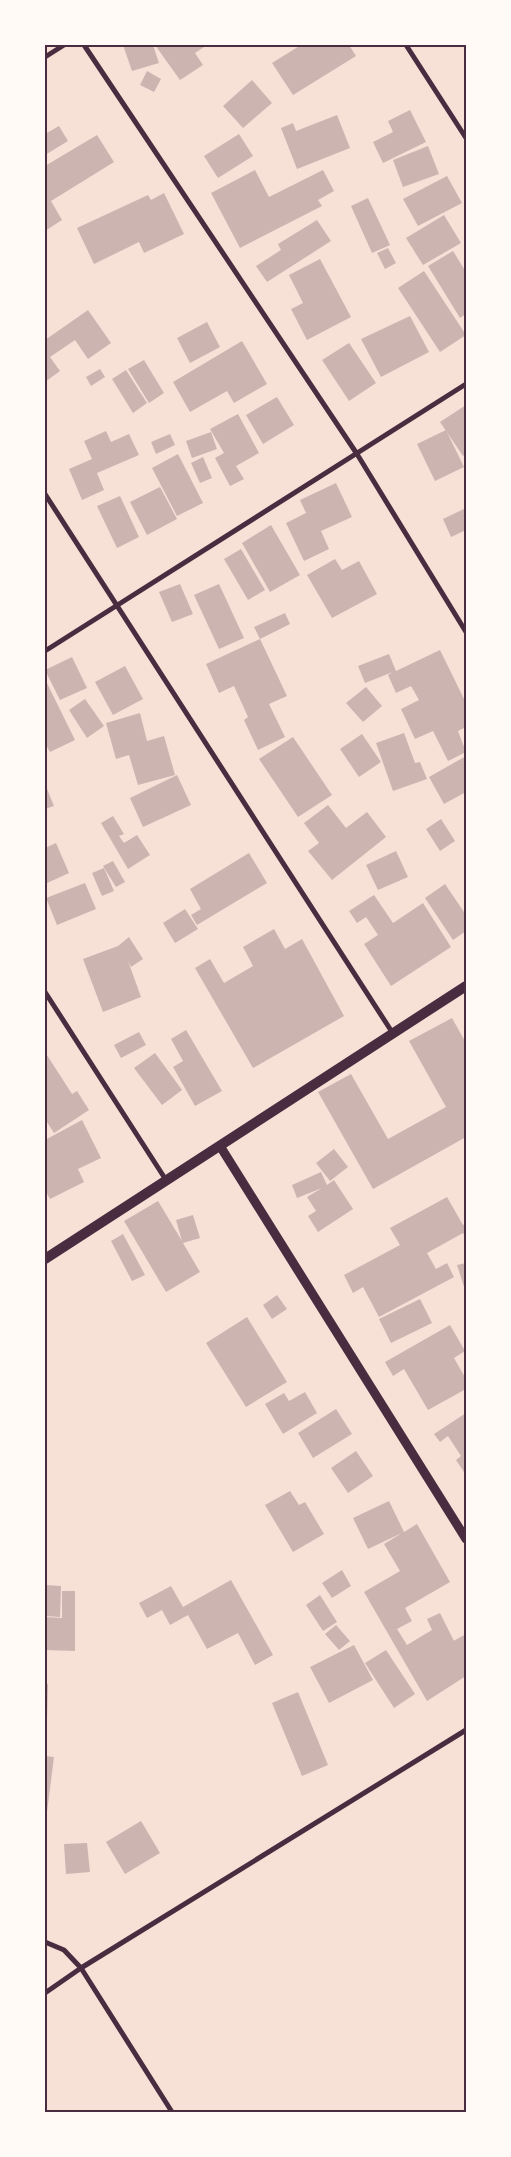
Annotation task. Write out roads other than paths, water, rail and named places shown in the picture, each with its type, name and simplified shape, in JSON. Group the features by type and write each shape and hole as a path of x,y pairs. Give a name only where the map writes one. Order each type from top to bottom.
{"main road":[{"path":"45,1259 392,1032 466,986"}],"street":[{"path":"45,57 64,45"},
{"path":"84,45 357,454 466,632"},
{"path":"406,45 466,138"},
{"path":"45,651 466,384"},
{"path":"45,494 392,1032"},
{"path":"45,992 166,1180"},
{"path":"220,1146 466,1539"},
{"path":"45,1993 81,1968 466,1730"},
{"path":"45,1942 64,1950 81,1968 172,2112"}]}
